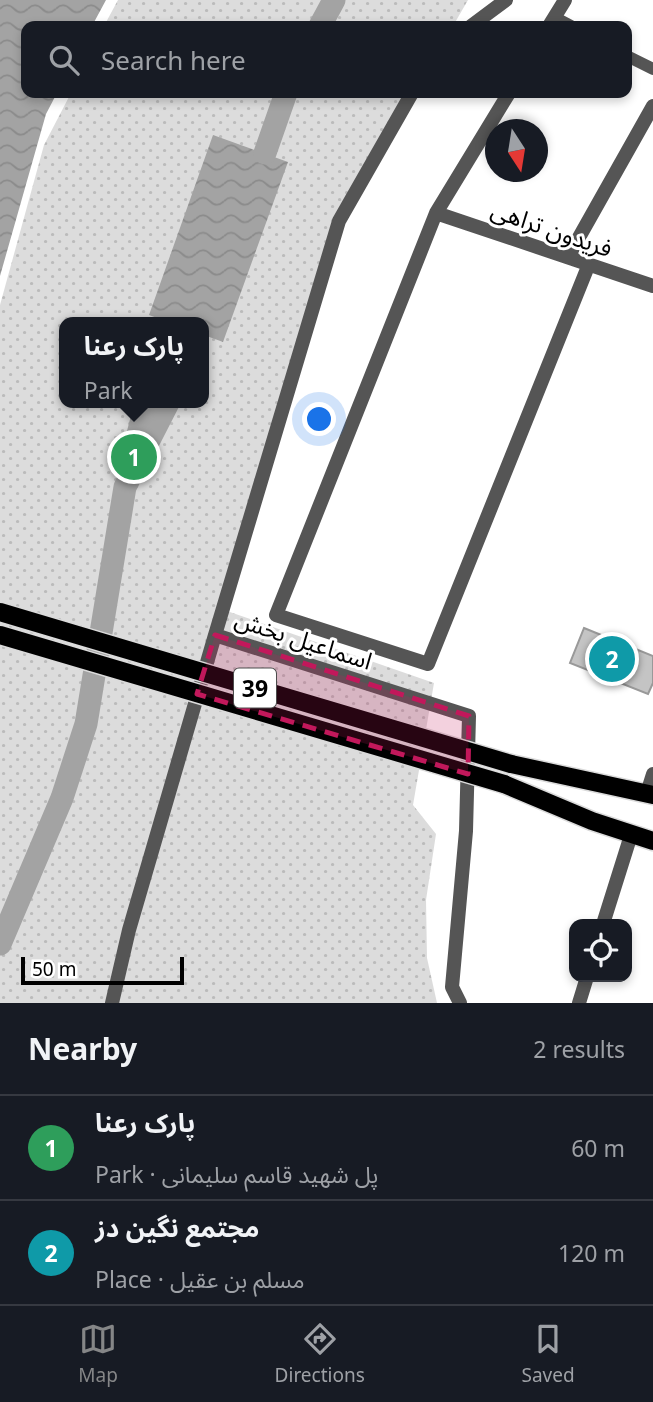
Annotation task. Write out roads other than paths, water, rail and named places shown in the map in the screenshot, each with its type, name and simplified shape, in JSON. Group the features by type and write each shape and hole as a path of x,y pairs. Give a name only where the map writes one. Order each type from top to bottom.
{"main road":[{"name":"39","path":"0,612 511,764 650,794"},
{"name":"39","path":"0,635 504,785 631,835 653,841"}],"street":[{"path":"478,21 506,0"},
{"path":"552,21 565,0"},
{"path":"215,635 338,221 409,98"},
{"path":"506,98 436,213 276,615 428,664 589,264"},
{"path":"568,257 653,106"},
{"name":"فریدون تراهی","path":"436,213 653,286"},
{"name":"اسماعیل بخش","path":"112,1003 129,930 215,635 469,716 466,831 452,987 460,1003"},
{"path":"650,794 653,774"},
{"path":"605,919 631,835"},
{"path":"579,1003 585,982"}],"lane":[{"path":"632,58 653,69"}],"water":[{"path":"0,0 106,0 95,21 21,21 21,98 54,98 46,114 0,276"},
{"path":"213,135 288,162 223,342 209,337 209,317 149,315"}],"waterway":[{"path":"323,21 334,0"},
{"path":"265,153 284,98"},
{"path":"135,446 145,408"},
{"path":"0,944 62,798 86,724 125,487 165,408"}],"place":[{"name":"پارک رعنا","path":"134,457"},
{"name":"مجتمع نگین دز","path":"612,659"}]}
